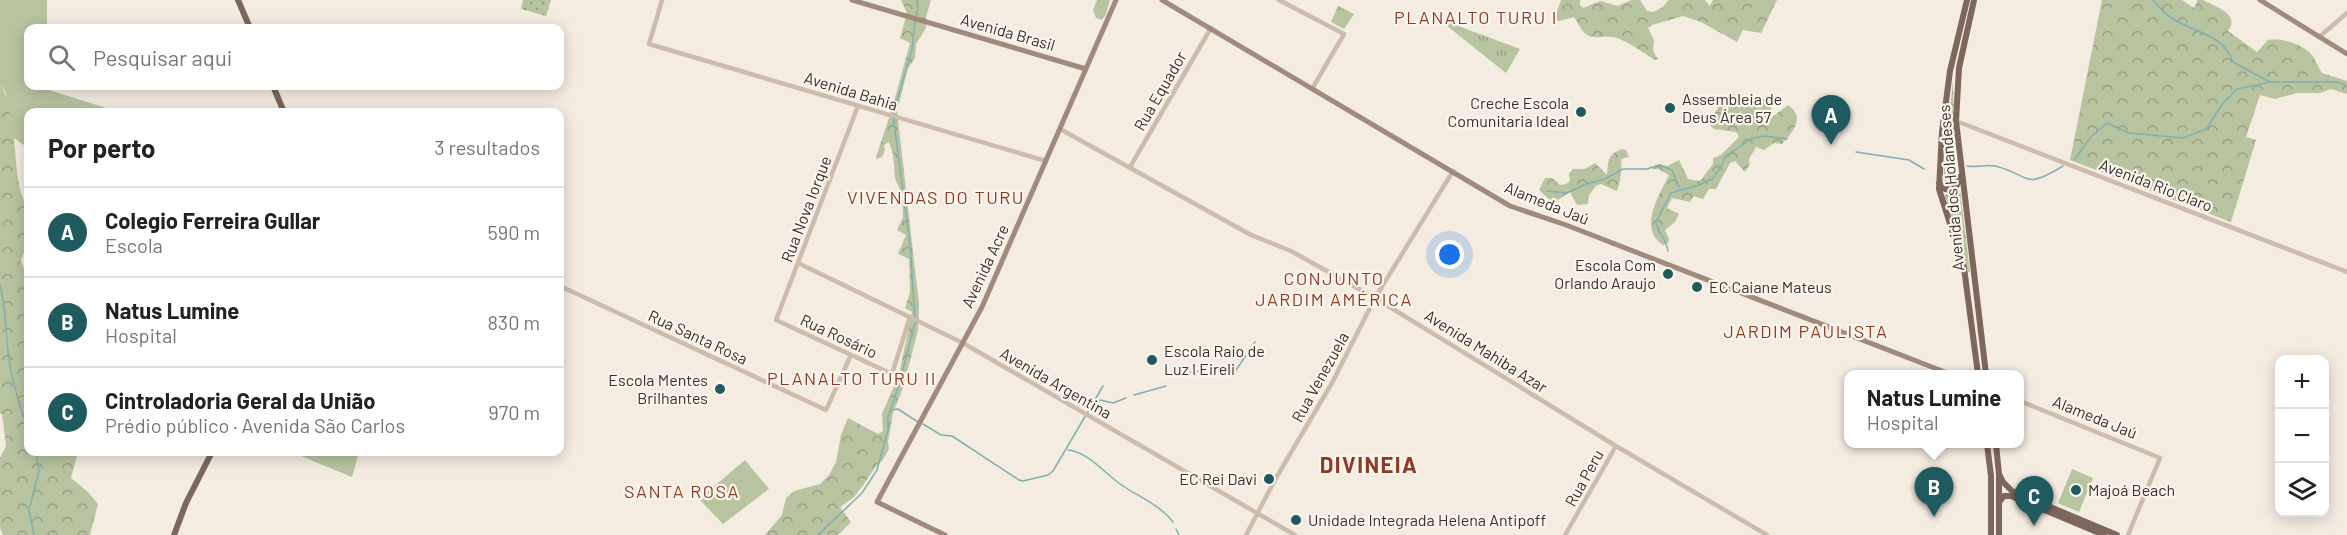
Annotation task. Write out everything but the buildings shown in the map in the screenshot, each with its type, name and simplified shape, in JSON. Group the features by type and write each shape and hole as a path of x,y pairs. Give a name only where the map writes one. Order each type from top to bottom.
{"main road":[{"path":"238,0 248,24"},
{"name":"Avenida Brasil","path":"852,0 1086,69"},
{"name":"Avenida Acre","path":"945,535 877,502 963,343 995,278 1116,0"},
{"name":"Alameda Jaú","path":"1162,0 1510,206 1566,225 1937,370"},
{"name":"Avenida dos Holandeses","path":"1967,0 1950,71 1939,179 1940,199 1964,268 1977,370"},
{"name":"Avenida dos Holandeses","path":"1974,0 1959,68 1956,121 1985,370"},
{"path":"2260,0 2320,35"},
{"path":"2266,0 2347,52"},
{"path":"275,90 282,108"},
{"path":"1939,179 1945,189 1954,188 1959,182 1960,165"},
{"path":"1988,448 1991,476 1991,535"},
{"path":"1996,448 1999,474 1999,535"},
{"path":"174,535 186,503 210,456"},
{"path":"1999,474 2012,491 2117,535"},
{"path":"1999,502 2004,496 2011,496 2104,535"}],"street":[{"name":"Avenida Bahia","path":"662,0 649,44 1046,161"},
{"path":"1279,0 1344,34 1312,89"},
{"path":"2320,35 2347,13"},
{"name":"Rua Equador","path":"1130,167 1211,28"},
{"name":"Rua Nova Iorque","path":"776,320 858,106"},
{"name":"Avenida Rio Claro","path":"1956,121 2347,272"},
{"name":"Avenida Mahiba Azar","path":"1060,129 1251,235 1291,251 1375,298 1616,446 1767,535"},
{"name":"Rua Venezuela","path":"1246,535 1332,383 1375,298 1453,171"},
{"name":"Avenida Argentina","path":"798,263 963,343 1295,535"},
{"name":"Rua Santa Rosa","path":"564,288 826,410 851,355"},
{"name":"Rua Rosário","path":"776,320 891,373 894,372 911,317"},
{"name":"Alameda Jaú","path":"2024,403 2160,458 2128,535"},
{"name":"Rua Peru","path":"1565,535 1616,446"}],"green space":[{"path":"0,0 47,0 47,24 24,24 24,90 49,90 106,108 24,108 24,145 14,138 5,91 0,84"},
{"path":"523,0 551,0 546,16 521,9"},
{"path":"901,0 931,0 926,17 926,28 916,44 915,58 908,68 897,111 919,304 918,330 903,388 893,413 889,449 853,498 840,507 851,522 838,535 765,535 782,515 786,498 794,491 820,484 829,475 836,462 841,435 848,418 878,434 883,431 882,414 899,375 912,312 905,308 910,292 909,259 898,254 906,235 897,230 903,217 902,194 895,178 893,154 889,142 884,145 885,150 882,157 876,159 876,157 910,43 900,38 907,13"},
{"path":"1097,0 1110,0 1102,20 1096,18 1093,10"},
{"path":"1561,0 1580,0 1583,8 1600,1 1618,6 1631,0 1640,0 1647,11 1653,12 1663,7 1668,0 1705,0 1710,6 1713,0 1777,0 1761,33 1743,30 1737,42 1701,22 1683,16 1652,25 1648,28 1654,40 1653,51 1658,59 1654,60 1618,38 1589,36 1574,17 1556,20"},
{"path":"2102,0 2182,0 2194,8 2198,0 2203,0 2226,12 2231,20 2228,31 2257,52 2268,40 2290,42 2305,49 2313,57 2322,73 2347,81 2347,94 2331,89 2320,93 2297,93 2275,99 2260,95 2246,137 2256,140 2231,222 2070,160"},
{"path":"1338,6 1354,14 1344,29 1331,22"},
{"path":"1437,18 1520,49 1506,73"},
{"path":"1953,81 1955,179 1954,183 1949,185 1943,179"},
{"path":"0,84 12,120 17,172 24,199 24,252 21,260 24,269 24,456 77,456 71,478 98,504 90,535 3,535 0,528 0,458 6,446 2,414 0,414"},
{"path":"1733,94 1754,100 1772,98 1771,118 1788,105 1796,114 1796,124 1782,144 1774,143 1764,150 1756,147 1745,172 1735,161 1730,163 1716,189 1709,189 1703,199 1694,196 1690,202 1672,198 1667,208 1679,214 1675,222 1665,230 1669,240 1663,245 1655,238 1651,220 1656,201 1669,175 1658,169 1652,169 1659,164 1667,166 1679,160 1688,179 1700,181 1713,164 1713,158 1721,155 1739,137 1736,132 1714,129 1708,123 1726,96"},
{"path":"1623,149 1629,157 1621,159 1621,175 1617,191 1601,184 1596,186 1589,195 1588,204 1577,205 1570,192 1553,203 1539,190 1545,178 1552,178 1560,185 1566,184 1570,181 1569,174 1573,169 1585,169 1595,163 1607,175 1610,158 1614,153"},
{"path":"1960,190 1970,272 1968,272 1943,195 1954,194"},
{"path":"301,456 358,456 352,477"},
{"path":"745,460 769,489 723,524 699,499"},
{"name":"Majoá Beach","path":"2072,469 2093,478 2079,512 2058,503"}],"waterway":[{"path":"916,17 917,0"},
{"path":"2153,0 2173,19 2208,35 2223,45 2233,62 2270,82 2338,82 2347,86"},
{"path":"915,21 912,50 894,111 910,244 915,318"},
{"path":"2074,160 2092,136 2107,123 2129,133 2183,138 2206,129 2223,103 2237,89 2270,82"},
{"path":"1668,251 1656,222 1671,193 1712,179 1726,156 1751,139 1764,136 1787,139"},
{"path":"1856,152 1909,160 1924,169"},
{"path":"1546,191 1567,193 1586,184 1605,179 1623,169 1647,169 1659,165 1672,170 1679,187"},
{"path":"1967,166 1995,166 2028,179 2040,178 2063,166"},
{"path":"0,285 11,373 24,416"},
{"path":"818,535 862,493 877,470 888,430 888,417 915,323"},
{"path":"1232,376 1255,342"},
{"path":"1182,375 1212,370"},
{"path":"923,424 941,435 952,436 1023,481 1048,475 1053,471 1103,386"},
{"path":"1134,395 1166,386"},
{"path":"1092,407 1100,400 1113,403 1126,398"},
{"path":"891,410 898,409 918,422"},
{"path":"1068,450 1090,459 1123,486 1162,511 1173,522"},
{"path":"34,535 29,510 39,471 37,456"},
{"path":"1176,529 1179,535"}],"place":[{"name":"Assembleia de Deus Área 57","path":"1670,108"},
{"name":"Creche Escola Comunitaria Ideal","path":"1581,112"},
{"name":"Colegio Ferreira Gullar","path":"1831,145"},
{"name":"Escola Com Orlando Araujo","path":"1668,274"},
{"name":"EC Caiane Mateus","path":"1697,287"},
{"name":"Escola Raio de Luz I Eireli","path":"1152,360"},
{"name":"Escola Mentes Brilhantes","path":"720,389"},
{"name":"EC Rei Davi","path":"1269,479"},
{"name":"Majoá Beach","path":"2076,490"},
{"name":"Natus Lumine","path":"1934,517"},
{"name":"Unidade Integrada Helena Antipoff","path":"1296,520"},
{"name":"Cintroladoria Geral da União","path":"2034,526"}],"district":[{"name":"PLANALTO TURU I","path":"1476,18"},
{"name":"VIVENDAS DO TURU","path":"936,198"},
{"name":"CONJUNTO JARDIM AMÉRICA","path":"1334,289"},
{"name":"JARDIM PAULISTA","path":"1806,332"},
{"name":"PLANALTO TURU II","path":"852,379"},
{"name":"DIVINEIA","path":"1369,465"},
{"name":"SANTA ROSA","path":"682,492"}]}
